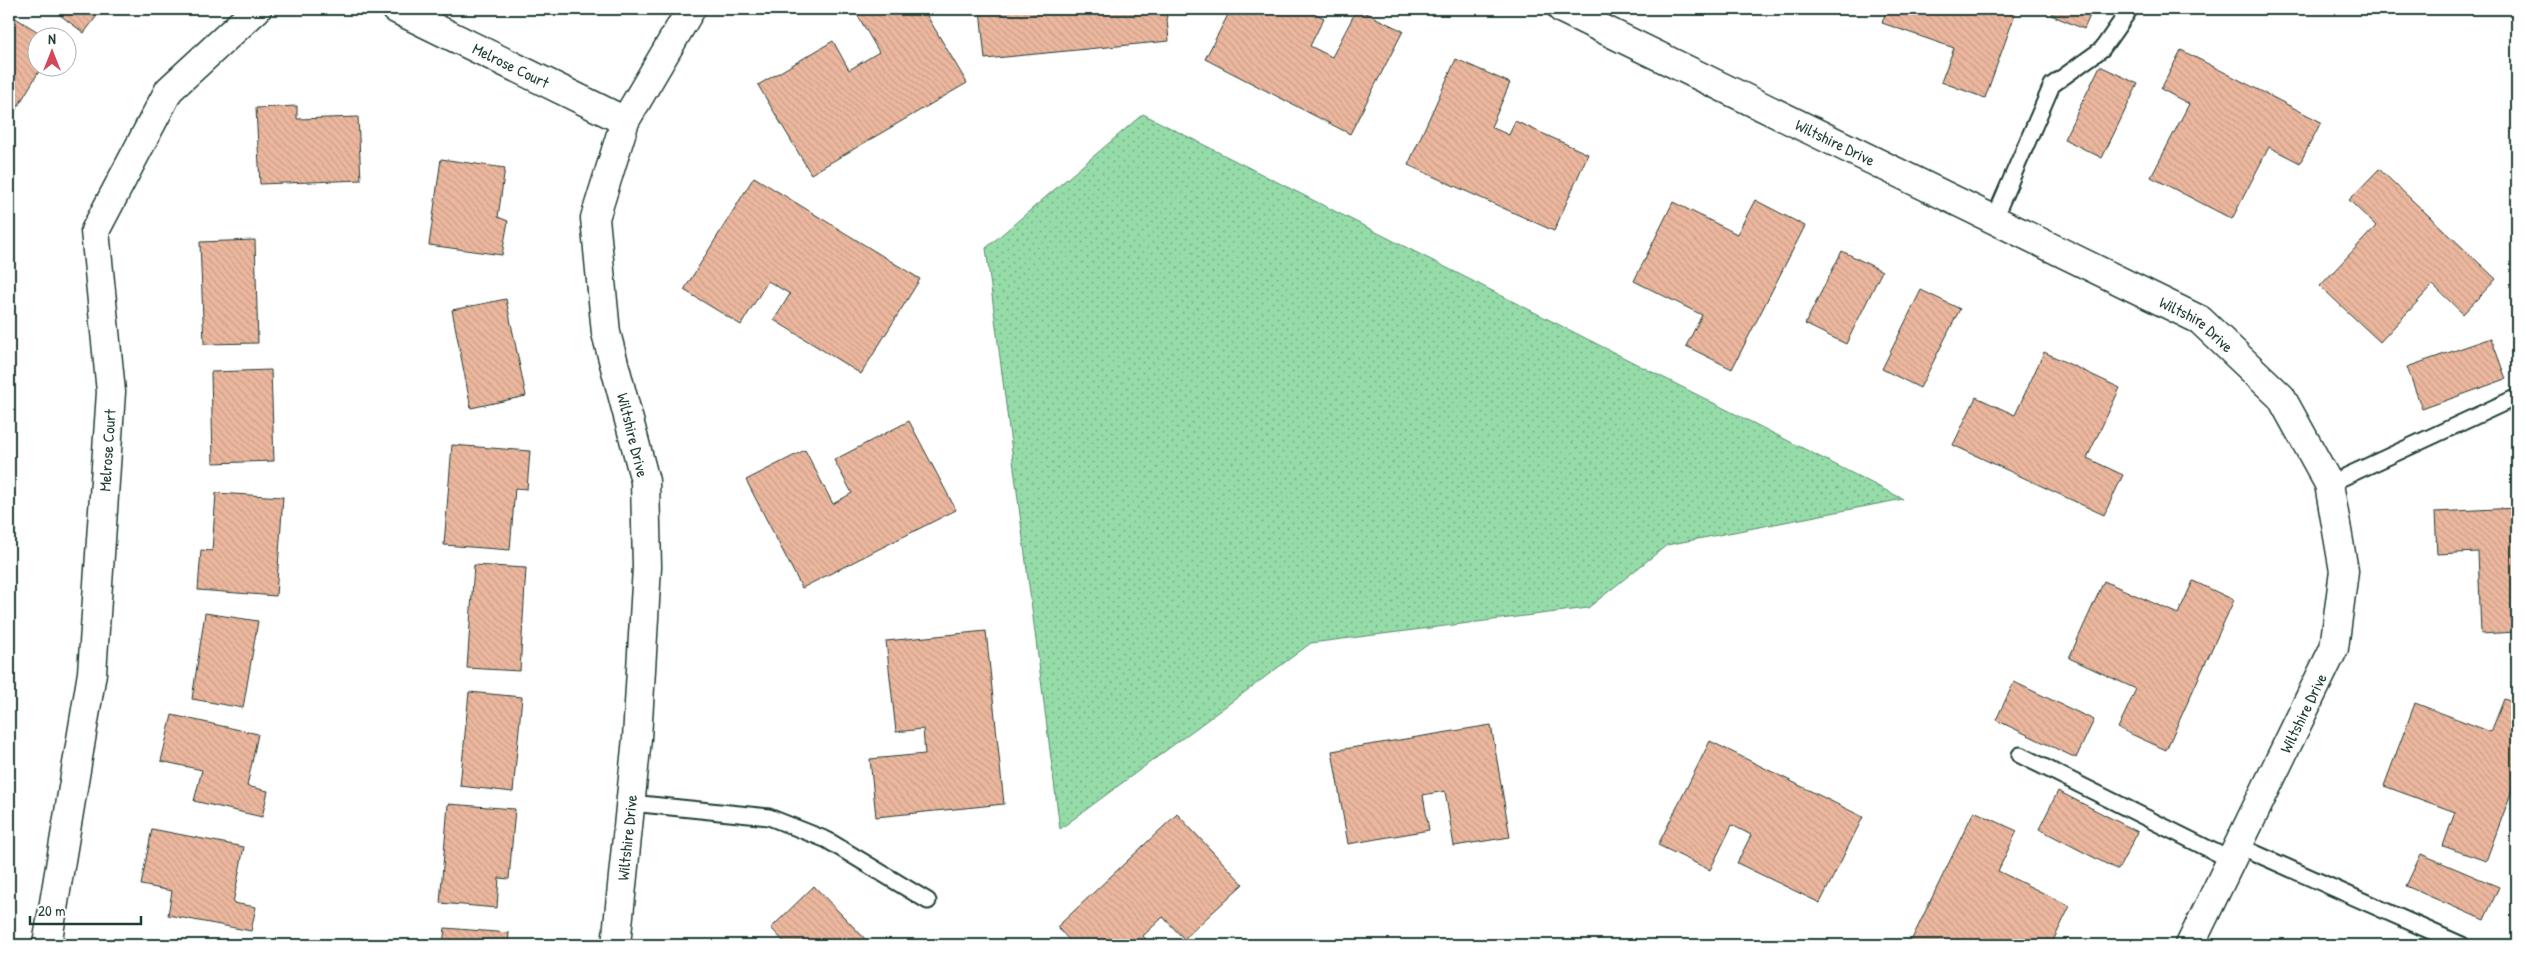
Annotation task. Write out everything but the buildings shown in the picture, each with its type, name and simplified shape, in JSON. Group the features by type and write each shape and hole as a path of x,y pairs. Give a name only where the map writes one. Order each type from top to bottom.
{"street":[{"name":"Melrose Court","path":"47,945 92,673 111,392 95,231 169,90 257,9"},
{"name":"Melrose Court","path":"396,9 625,121"},
{"name":"Wiltshire Drive","path":"616,945 638,738 647,567 645,481 606,333 595,218 625,121 691,9"},
{"name":"Wiltshire Drive","path":"1562,9 2200,320 2281,397 2329,484 2344,571 2334,648 2190,945"}],"lane":[{"path":"1994,220 2052,85 2102,49 2130,9"},
{"path":"2329,484 2517,397"},
{"path":"2020,756 2235,853 2462,945"},
{"path":"631,802 769,817 827,840 928,901"}],"green space":[{"path":"1143,114 1903,499 1667,545 1588,608 1311,643 1060,829 986,248"}]}
